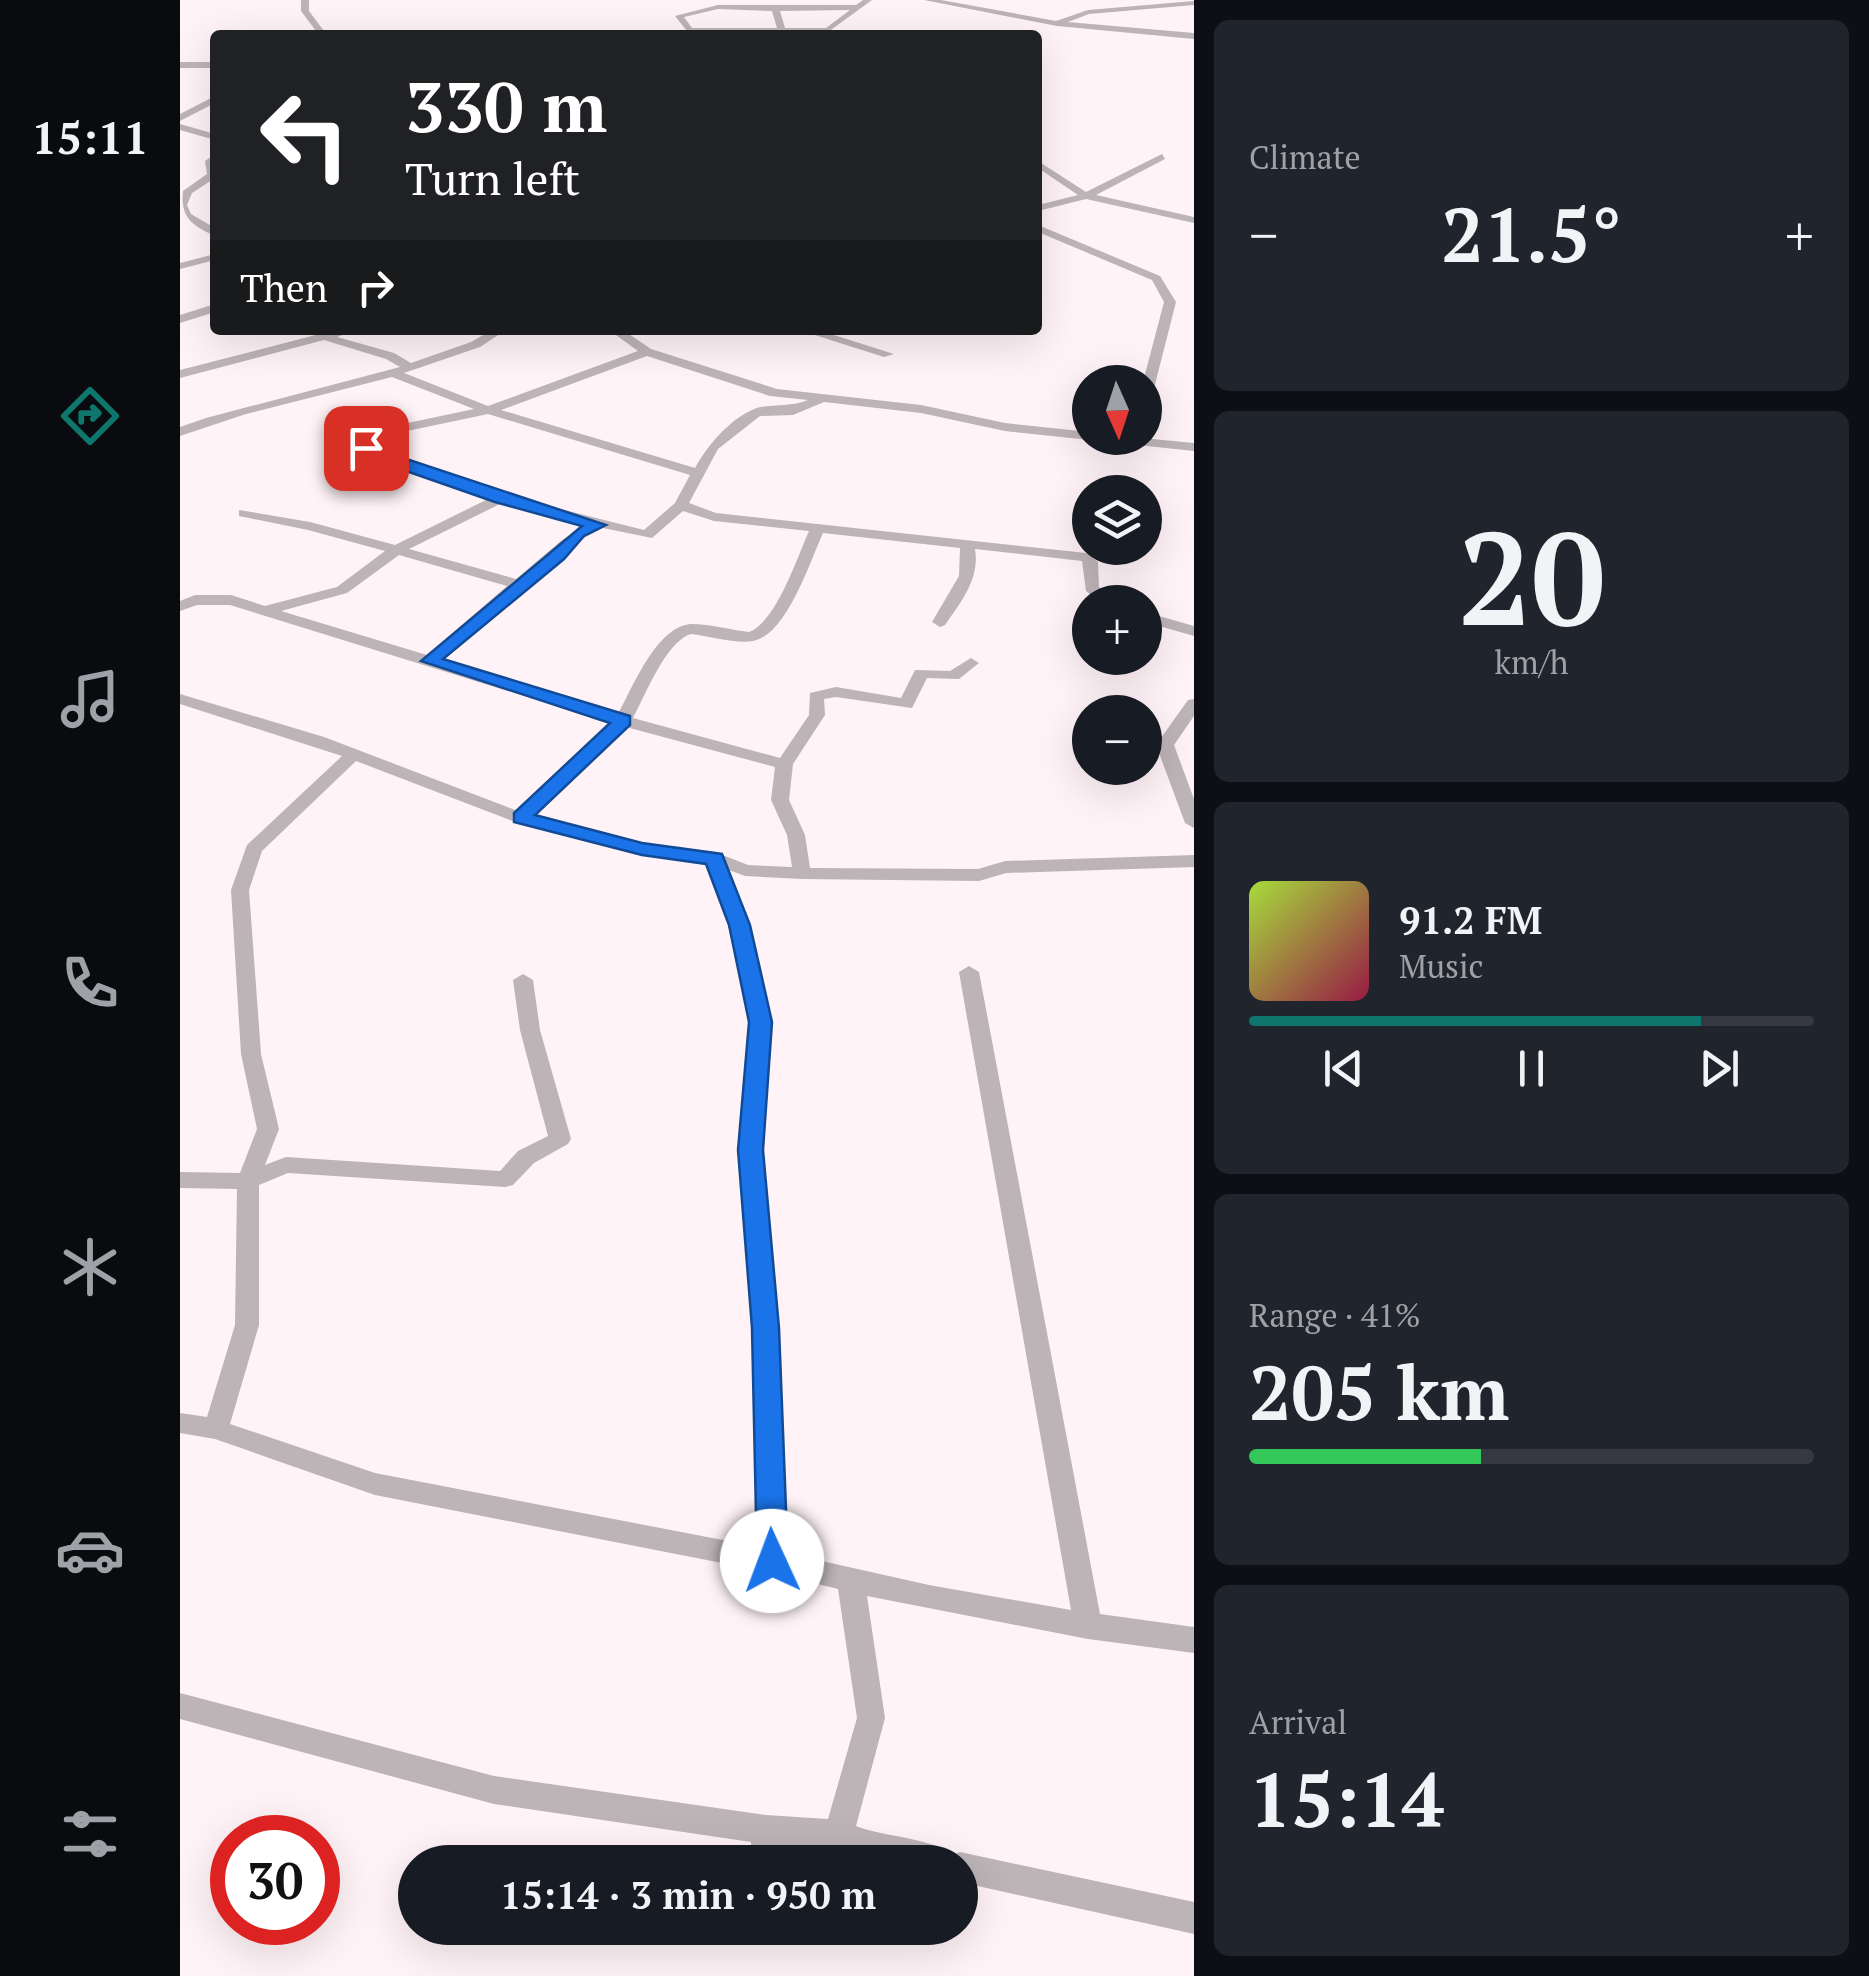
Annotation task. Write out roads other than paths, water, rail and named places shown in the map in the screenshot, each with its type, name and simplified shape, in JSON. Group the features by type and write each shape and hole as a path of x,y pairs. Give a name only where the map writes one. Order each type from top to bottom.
{"street":[{"path":"828,30 868,0"},
{"path":"928,0 1057,24 1194,36"},
{"path":"986,12 1002,1"},
{"path":"690,2 776,9 855,7"},
{"path":"308,4 321,30"},
{"path":"1057,24 1088,12 1194,4"},
{"path":"691,30 679,16 682,12 718,7"},
{"path":"776,9 782,30"},
{"path":"180,65 210,64"},
{"path":"180,118 210,103"},
{"path":"180,127 210,136"},
{"path":"1042,207 1086,196 1162,157"},
{"path":"1042,167 1086,196 1194,220"},
{"path":"210,177 188,191 182,205 187,216 210,230"},
{"path":"1042,230 1156,278 1170,302 1154,365"},
{"path":"180,266 210,258"},
{"path":"180,319 210,310"},
{"path":"180,374 301,335"},
{"path":"316,335 390,356 404,372 488,410 697,473"},
{"path":"329,338 336,335"},
{"path":"180,432 234,410 304,399 404,372 479,344 492,335"},
{"path":"623,335 646,352 712,375 819,400 920,409 1005,428 1072,434"},
{"path":"822,335 888,354"},
{"path":"646,352 488,410 389,431 367,442 366,448 371,454 500,498 647,536 681,505 713,447 758,412 794,411 819,400"},
{"path":"1162,443 1194,447"},
{"path":"260,612 342,590 398,549 500,498"},
{"path":"681,505 714,517 1086,557 1091,585"},
{"path":"244,514 398,549 518,584"},
{"path":"430,661 518,584 558,556 578,532 598,525"},
{"path":"521,818 623,720 653,664 677,633 692,629 750,637 763,632 780,610 818,528"},
{"path":"940,622 963,592 971,557 966,543"},
{"path":"180,606 214,598 784,764"},
{"path":"1162,622 1194,630"},
{"path":"802,873 796,835 780,800 784,764 816,715 816,696 836,692 906,704 921,673 953,676 971,663"},
{"path":"180,699 354,754 521,818 642,849 714,858 745,870 979,875 1005,867 1194,862"},
{"path":"1194,704 1165,744 1194,823"},
{"path":"216,1429 247,1325 248,1180 268,1129 251,1054 240,890 253,849 354,754"},
{"path":"714,858 740,925 761,1022 751,1150 766,1328 772,1561"},
{"path":"969,972 1088,1627"},
{"path":"180,1180 248,1180 286,1165 505,1179 526,1157 560,1139 530,1030 523,980"},
{"path":"180,1423 216,1429 376,1484 772,1561 851,1582 1088,1627 1194,1640"},
{"path":"839,1834 871,1718 851,1582"},
{"path":"180,1706 494,1790 766,1830 839,1834 865,1845"},
{"path":"766,1830 766,1845"},
{"path":"978,1870 1194,1918"}]}
